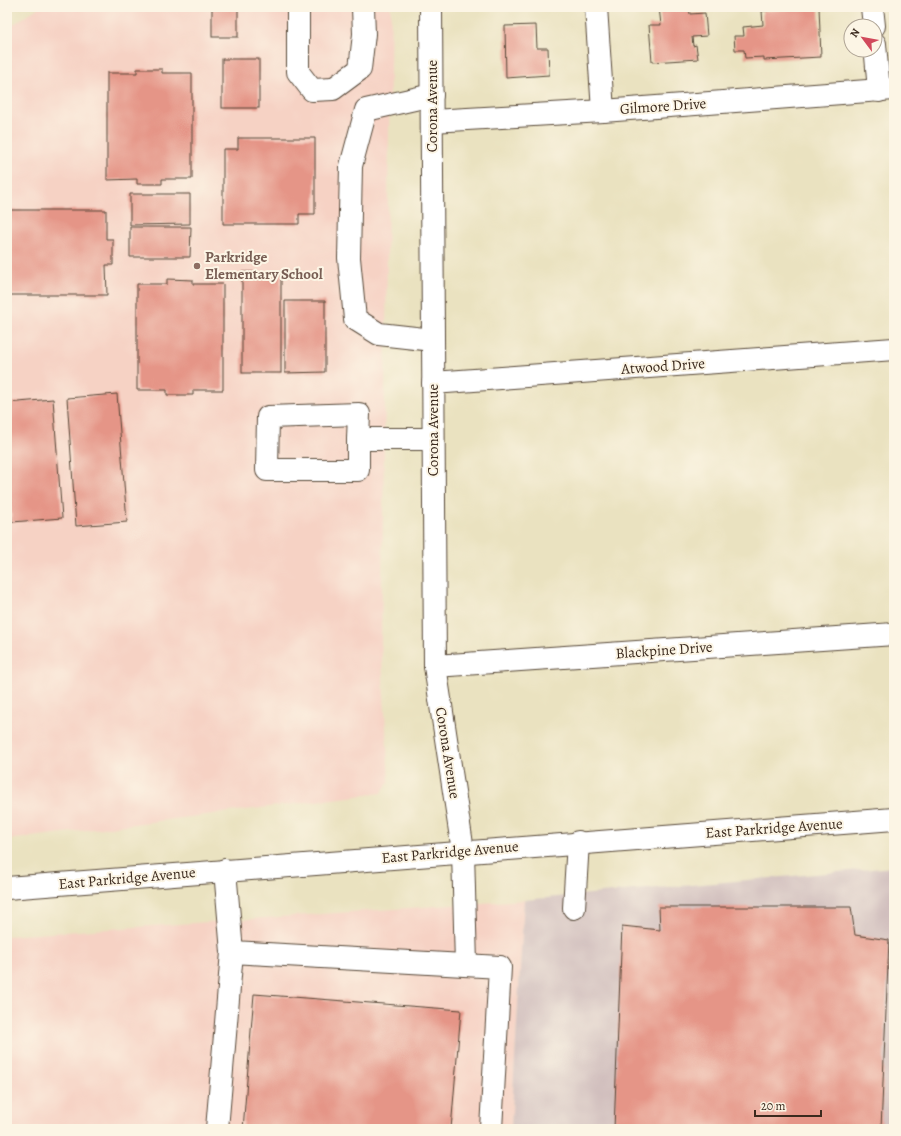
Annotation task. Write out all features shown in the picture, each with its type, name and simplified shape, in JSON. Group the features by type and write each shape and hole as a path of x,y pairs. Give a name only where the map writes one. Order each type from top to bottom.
{"street":[{"path":"298,7 298,72 312,90 333,89 360,69 364,34 364,7"},
{"name":"Corona Avenue","path":"432,7 435,666 463,851 466,965"},
{"path":"596,7 603,111"},
{"path":"872,7 873,18"},
{"path":"878,58 886,90"},
{"name":"Gilmore Drive","path":"432,121 603,111 886,90"},
{"path":"432,95 366,110 350,166 349,258 355,319 379,334 433,340"},
{"name":"Atwood Drive","path":"433,383 894,349"},
{"path":"359,414 358,439 358,470 267,470 268,417 359,414"},
{"path":"358,439 433,439"},
{"name":"Blackpine Drive","path":"435,666 894,634"},
{"name":"East Parkridge Avenue","path":"7,888 578,842 894,819"},
{"path":"574,908 578,842"},
{"path":"218,1129 232,952 225,870"},
{"path":"232,952 500,967 491,1129"}],"shaded area":[{"name":"Parkridge Elementary School","path":"39,7 391,7 381,643 389,782 381,793 7,840 7,29"},
{"path":"894,867 894,1129 511,1129 524,900"},
{"path":"524,900 511,1129 7,1129 7,936"}],"building":[{"path":"212,7 238,7 238,37 212,37"},
{"path":"659,7 689,7 690,14 705,13 707,36 692,37 693,46 696,45 698,59 652,62 649,25 661,25"},
{"path":"819,7 821,57 764,60 764,57 745,58 744,50 735,50 734,36 744,36 743,27 763,25 762,11"},
{"path":"536,25 537,48 548,48 549,75 506,78 505,26"},
{"path":"222,59 259,59 259,108 222,108"},
{"path":"137,69 162,69 162,73 192,73 192,179 162,179 162,184 137,184 137,179 107,180 107,73 137,73"},
{"path":"238,138 315,138 315,214 299,214 299,224 223,224 223,149 238,149"},
{"path":"130,194 190,194 190,224 130,225"},
{"path":"7,210 106,210 106,239 113,239 113,265 106,265 107,295 7,295"},
{"path":"130,227 191,227 190,257 130,257"},
{"path":"242,272 281,272 281,373 242,373"},
{"path":"167,279 193,280 193,284 223,284 223,390 193,390 193,395 167,395 167,390 137,390 137,284 167,284"},
{"path":"285,301 325,301 325,372 285,373"},
{"path":"117,394 127,522 76,526 67,398"},
{"path":"53,399 62,518 12,522 7,457 7,403"},
{"path":"659,907 851,907 855,935 889,940 881,1129 614,1129 622,926 660,930"},
{"path":"254,994 461,1010 451,1129 243,1129"}],"place":[{"name":"Parkridge Elementary School","path":"197,266"}]}
